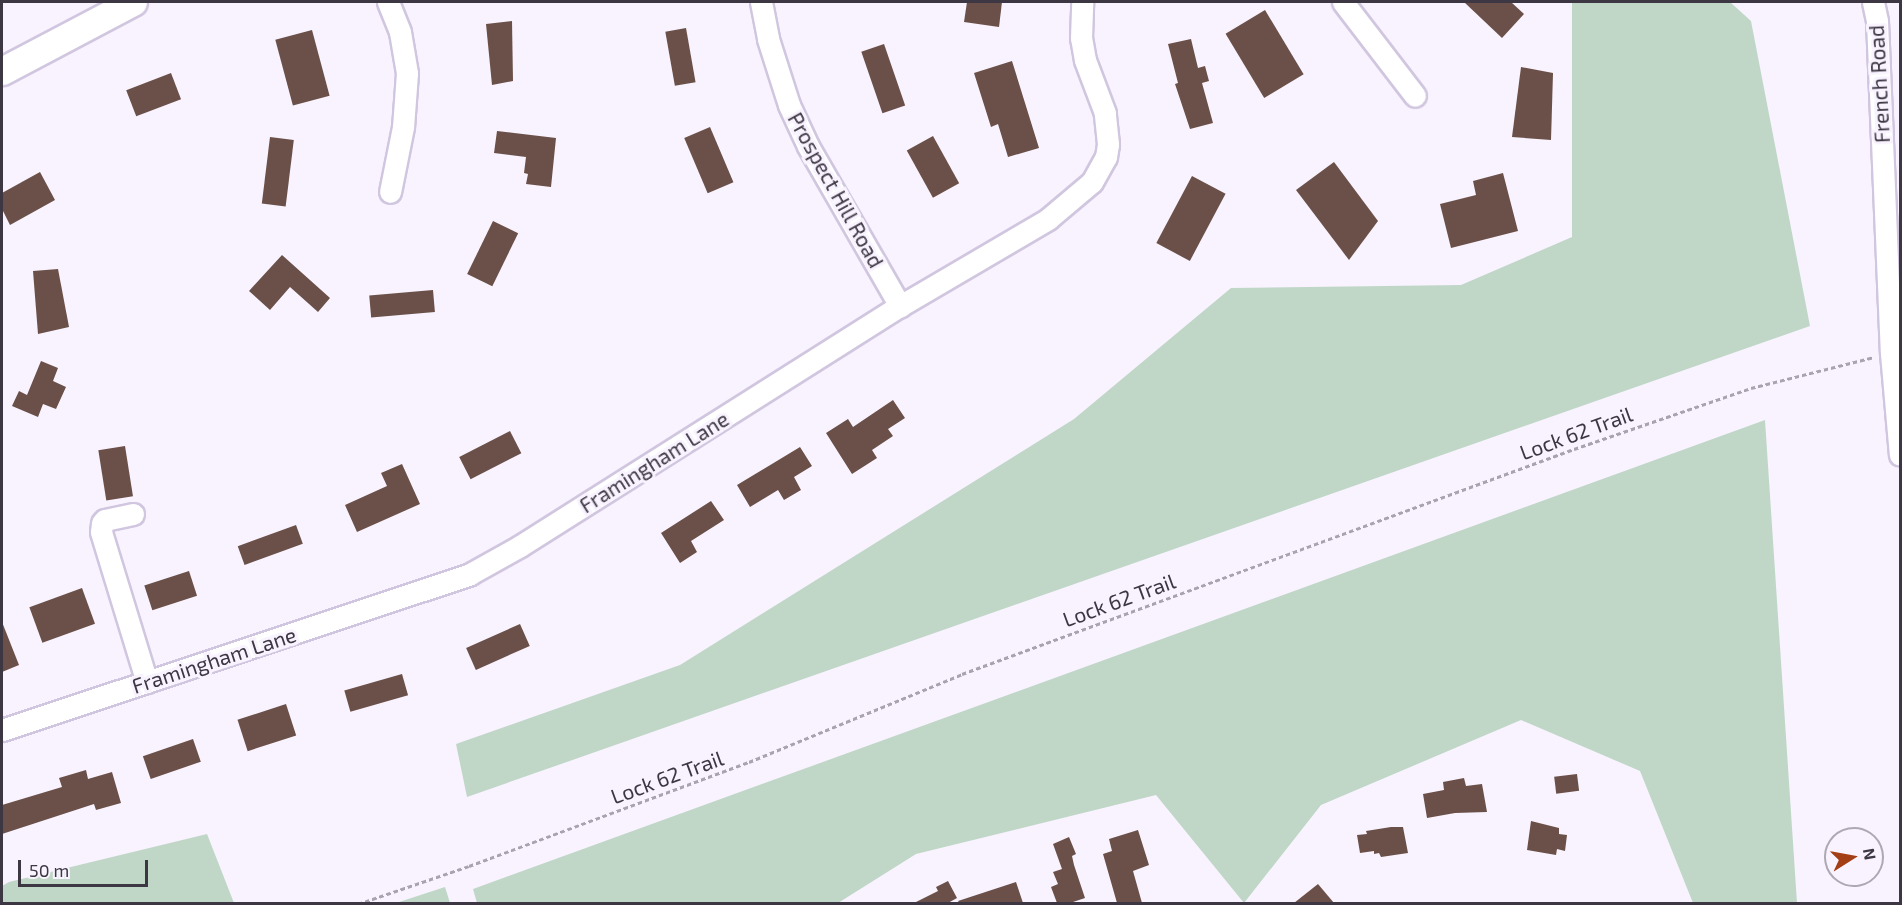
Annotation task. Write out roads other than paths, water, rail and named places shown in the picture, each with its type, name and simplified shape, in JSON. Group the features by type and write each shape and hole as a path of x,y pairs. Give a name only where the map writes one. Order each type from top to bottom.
{"main road":[{"path":"2,71 133,2"}],"street":[{"path":"388,2 400,32 406,73 403,127 390,192"},
{"name":"Prospect Hill Road","path":"761,2 782,86 798,126 900,306"},
{"name":"Framingham Lane","path":"2,730 470,574 520,546 900,306 1048,219 1080,194 1100,171 1106,158 1108,130 1105,113 1085,60 1081,38 1082,2"},
{"path":"1343,2 1415,96"},
{"name":"French Road","path":"1873,2 1877,21 1891,353 1900,454"},
{"path":"133,514 105,520 102,523 101,532 147,682"}]}
